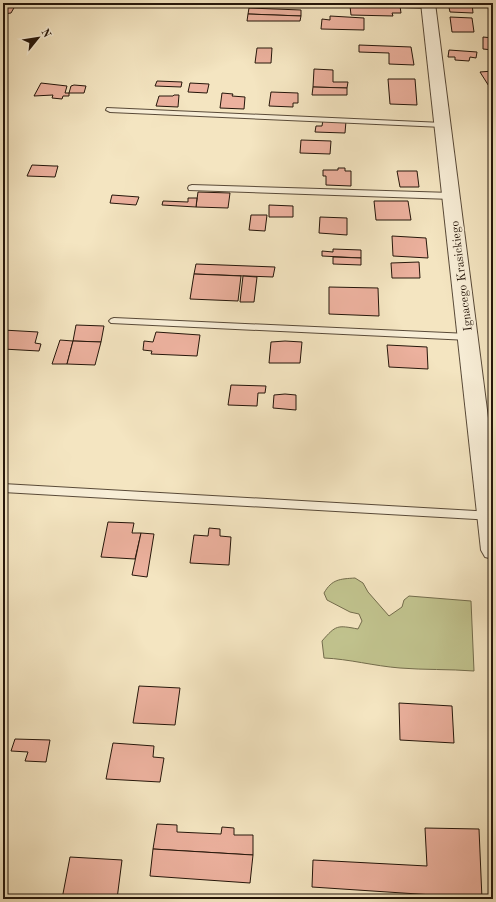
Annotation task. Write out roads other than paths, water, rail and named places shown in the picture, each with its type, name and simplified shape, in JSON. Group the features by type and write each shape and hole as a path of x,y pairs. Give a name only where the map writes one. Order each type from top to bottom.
{"street":[{"name":"Ignacego Krasickiego","path":"428,5 491,516 493,550"}],"lane":[{"path":"338,3 428,5"},
{"path":"110,110 443,125"},
{"path":"192,188 452,196"},
{"path":"114,321 469,337"},
{"path":"3,488 491,516"}]}
